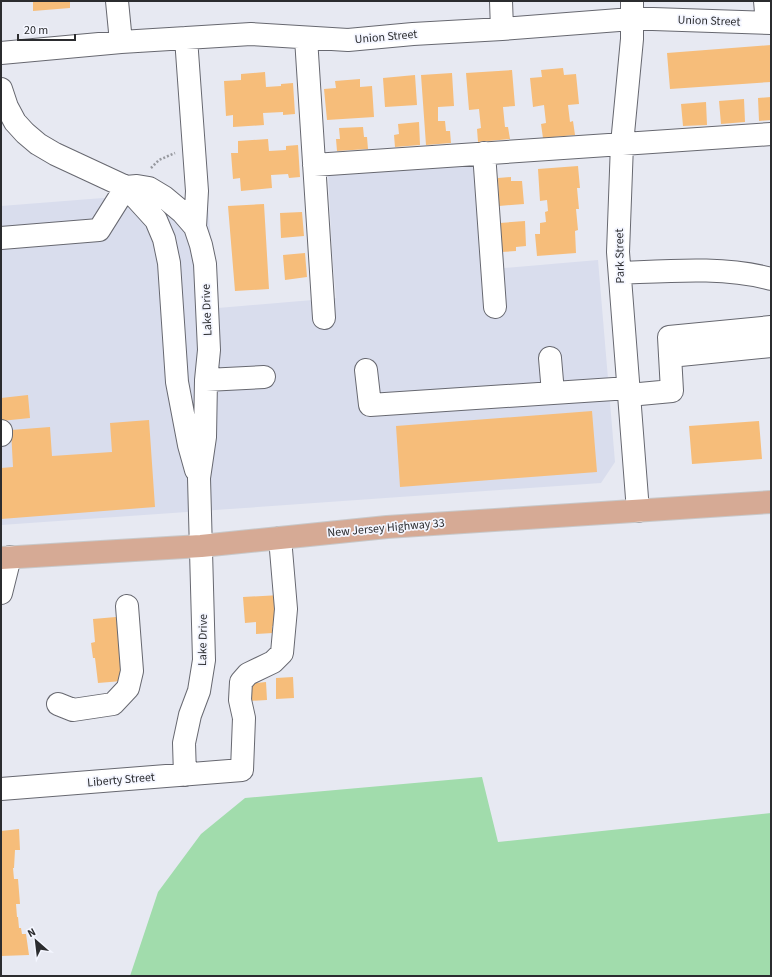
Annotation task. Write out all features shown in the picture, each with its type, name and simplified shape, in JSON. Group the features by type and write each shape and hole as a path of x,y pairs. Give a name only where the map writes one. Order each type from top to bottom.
{"main road":[{"name":"New Jersey Highway 33","path":"6,558 201,546 387,527 771,502"}],"street":[{"path":"117,1 121,42"},
{"path":"502,1 502,29"},
{"path":"765,1 769,23"},
{"name":"Union Street","path":"1,53 121,42 251,34 348,40 413,34 502,29 632,10 653,19 769,23"},
{"name":"Park Street","path":"632,10 632,39 622,144 618,252 638,511"},
{"path":"186,38 197,191 196,227"},
{"path":"306,38 324,318"},
{"name":"Lake Drive","path":"1,89 15,122 38,144 55,154 132,187 149,188 164,197 182,212 196,227 202,245 205,264 209,350 206,380 205,437 198,478 204,660 199,691 190,715 184,743 185,775"},
{"path":"314,165 771,134"},
{"path":"484,153 495,307"},
{"path":"1,238 99,230 132,187"},
{"name":"Lake Drive","path":"132,187 156,220 164,239 169,263 177,382 189,445 198,478"},
{"path":"620,273 684,270 753,274 771,279"},
{"path":"366,370 370,405 553,393 672,391 669,337 771,327"},
{"path":"670,356 771,346"},
{"path":"550,358 553,393"},
{"path":"206,380 264,376"},
{"name":"Liberty Street","path":"1,790 242,770 244,718 240,700 241,682 248,674 273,662 282,653 286,609 280,538"},
{"path":"1,593 6,558"},
{"path":"58,704 73,710 113,704 128,688 132,671 127,606"}],"path":[{"path":"132,187 159,160 170,154 194,150"}],"shaded area":[{"path":"475,162 481,270 598,260 615,462 601,483 1,525 1,206 103,198 208,208 218,308 336,298 328,172"}],"green space":[{"path":"482,777 498,842 771,813 771,976 130,976 158,892 201,834 245,798"}],"building":[{"path":"33,1 70,1 70,8 33,11"},
{"path":"771,45 771,82 670,89 667,53"},
{"path":"563,68 564,75 576,74 579,104 568,105 570,122 573,121 575,135 543,138 541,124 546,123 544,105 533,107 530,78 542,77 541,70"},
{"path":"512,70 515,106 503,107 505,127 508,127 510,139 478,142 477,129 481,128 479,109 469,110 466,73"},
{"path":"265,72 266,87 281,86 281,84 293,83 295,114 283,115 283,112 263,113 264,125 233,127 233,115 226,116 224,81 241,80 241,74"},
{"path":"452,73 454,106 438,107 438,121 445,121 446,131 450,131 451,143 426,145 421,75"},
{"path":"415,75 417,105 385,107 383,78"},
{"path":"360,79 360,87 372,86 374,117 327,120 324,89 336,88 335,81"},
{"path":"771,97 771,120 759,121 758,98"},
{"path":"744,99 745,122 721,124 719,101"},
{"path":"706,102 707,125 683,126 681,104"},
{"path":"419,122 420,145 395,147 394,135 399,134 398,124"},
{"path":"363,127 364,137 367,137 368,149 337,151 336,139 340,139 339,128"},
{"path":"268,139 269,151 286,150 286,146 298,145 300,177 289,178 288,174 271,175 272,188 241,191 240,178 233,179 231,153 238,153 238,141"},
{"path":"578,166 580,188 577,188 579,209 576,209 578,230 575,231 576,253 537,256 535,234 540,234 540,223 546,222 545,212 548,211 547,200 540,201 538,169"},
{"path":"511,177 511,181 522,181 524,204 499,206 498,178"},
{"path":"264,204 269,289 235,291 228,206"},
{"path":"302,212 304,236 281,238 280,213"},
{"path":"525,221 526,246 516,247 516,251 501,252 500,223"},
{"path":"305,253 307,277 285,280 283,255"},
{"path":"28,395 30,418 1,421 1,398"},
{"path":"592,411 597,472 400,487 396,426"},
{"path":"149,420 155,507 1,519 1,468 13,467 11,430 50,427 52,456 112,452 110,423"},
{"path":"759,421 762,459 692,464 689,426"},
{"path":"280,595 282,626 272,626 273,633 256,634 256,622 245,623 243,597"},
{"path":"116,617 118,630 123,630 124,642 119,642 122,681 98,683 95,658 93,658 91,643 95,642 93,619"},
{"path":"293,677 294,698 276,699 276,678"},
{"path":"266,682 267,700 249,701 248,684"},
{"path":"19,829 20,850 15,850 13,868 14,879 18,879 20,904 16,904 19,928 21,928 22,934 26,934 29,955 1,956 1,831"}]}
